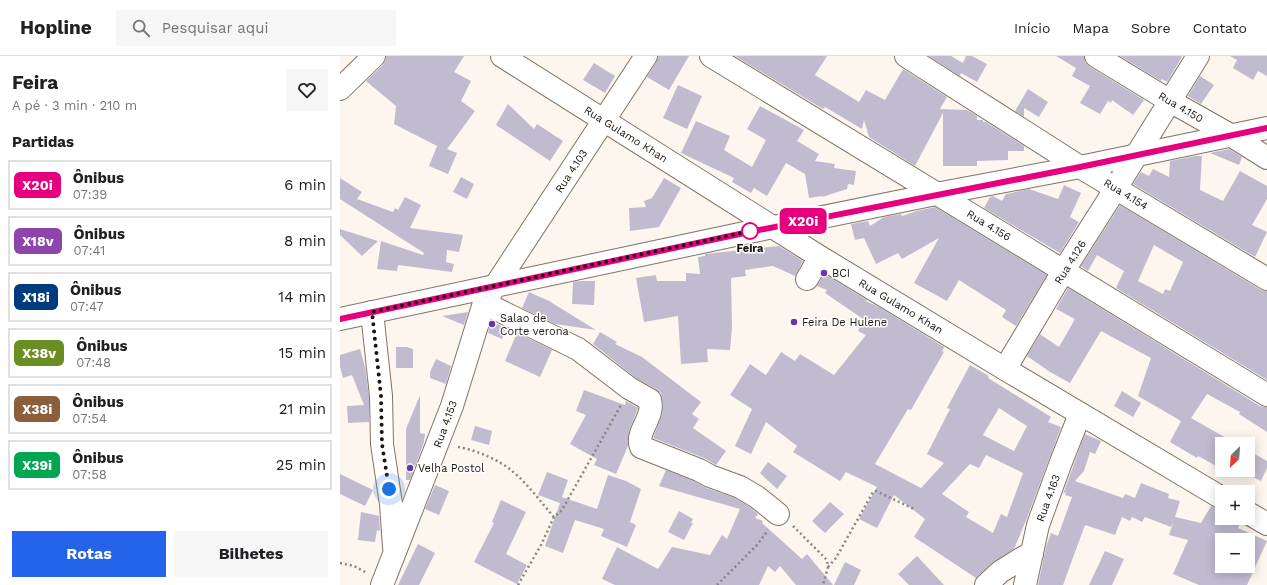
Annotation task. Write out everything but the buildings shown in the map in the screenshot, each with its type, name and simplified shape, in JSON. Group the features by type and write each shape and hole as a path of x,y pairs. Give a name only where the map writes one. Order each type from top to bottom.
{"street":[{"path":"340,89 374,56"},
{"name":"Rua Gulamo Khan","path":"502,56 820,257 1215,494"},
{"name":"Rua 4.103","path":"490,294 646,56"},
{"name":"Rua 4.156","path":"711,56 1267,395"},
{"name":"Rua 4.154","path":"906,56 1080,167 1267,279"},
{"name":"Rua 4.150","path":"1096,56 1267,158"},
{"name":"Rua 4.126","path":"1005,369 1064,270 1198,56"},
{"path":"340,319 372,312 490,294 773,227 1080,167 1267,128"},
{"path":"807,279 820,257"},
{"path":"490,294 578,349 630,388 650,400 652,406 640,436 639,442 641,447 740,488 757,497 778,514"},
{"name":"Rua 4.153","path":"382,585 438,444 490,294"},
{"path":"372,312 381,396 382,444 391,504 394,554"},
{"name":"Rua 4.163","path":"1025,585 1038,525 1080,414"},
{"path":"1255,517 1267,524"},
{"path":"986,585 1000,572 1024,557 1032,554"}],"path":[{"path":"518,585 541,545 554,517 562,510 630,388"},
{"path":"438,444 460,447 486,455 507,467 522,480 554,517"},
{"path":"823,585 828,567 836,558 873,492 876,491 914,509"},
{"path":"717,585 757,545 778,514 795,527 822,554 828,567"},
{"path":"340,563 354,566 382,585"}],"bus line":[{"name":"X20i","path":"340,319 749,232 936,194 1080,167 1267,128"}],"place":[{"name":"Feira","path":"750,231"},
{"name":"BCI","path":"824,273"},
{"name":"Feira De Hulene","path":"794,322"},
{"name":"Salao de Corte verona","path":"492,324"},
{"name":"Velha Postol","path":"410,468"}],"route":[{"path":"389,489 382,444 381,396 372,312 750,231"}]}
